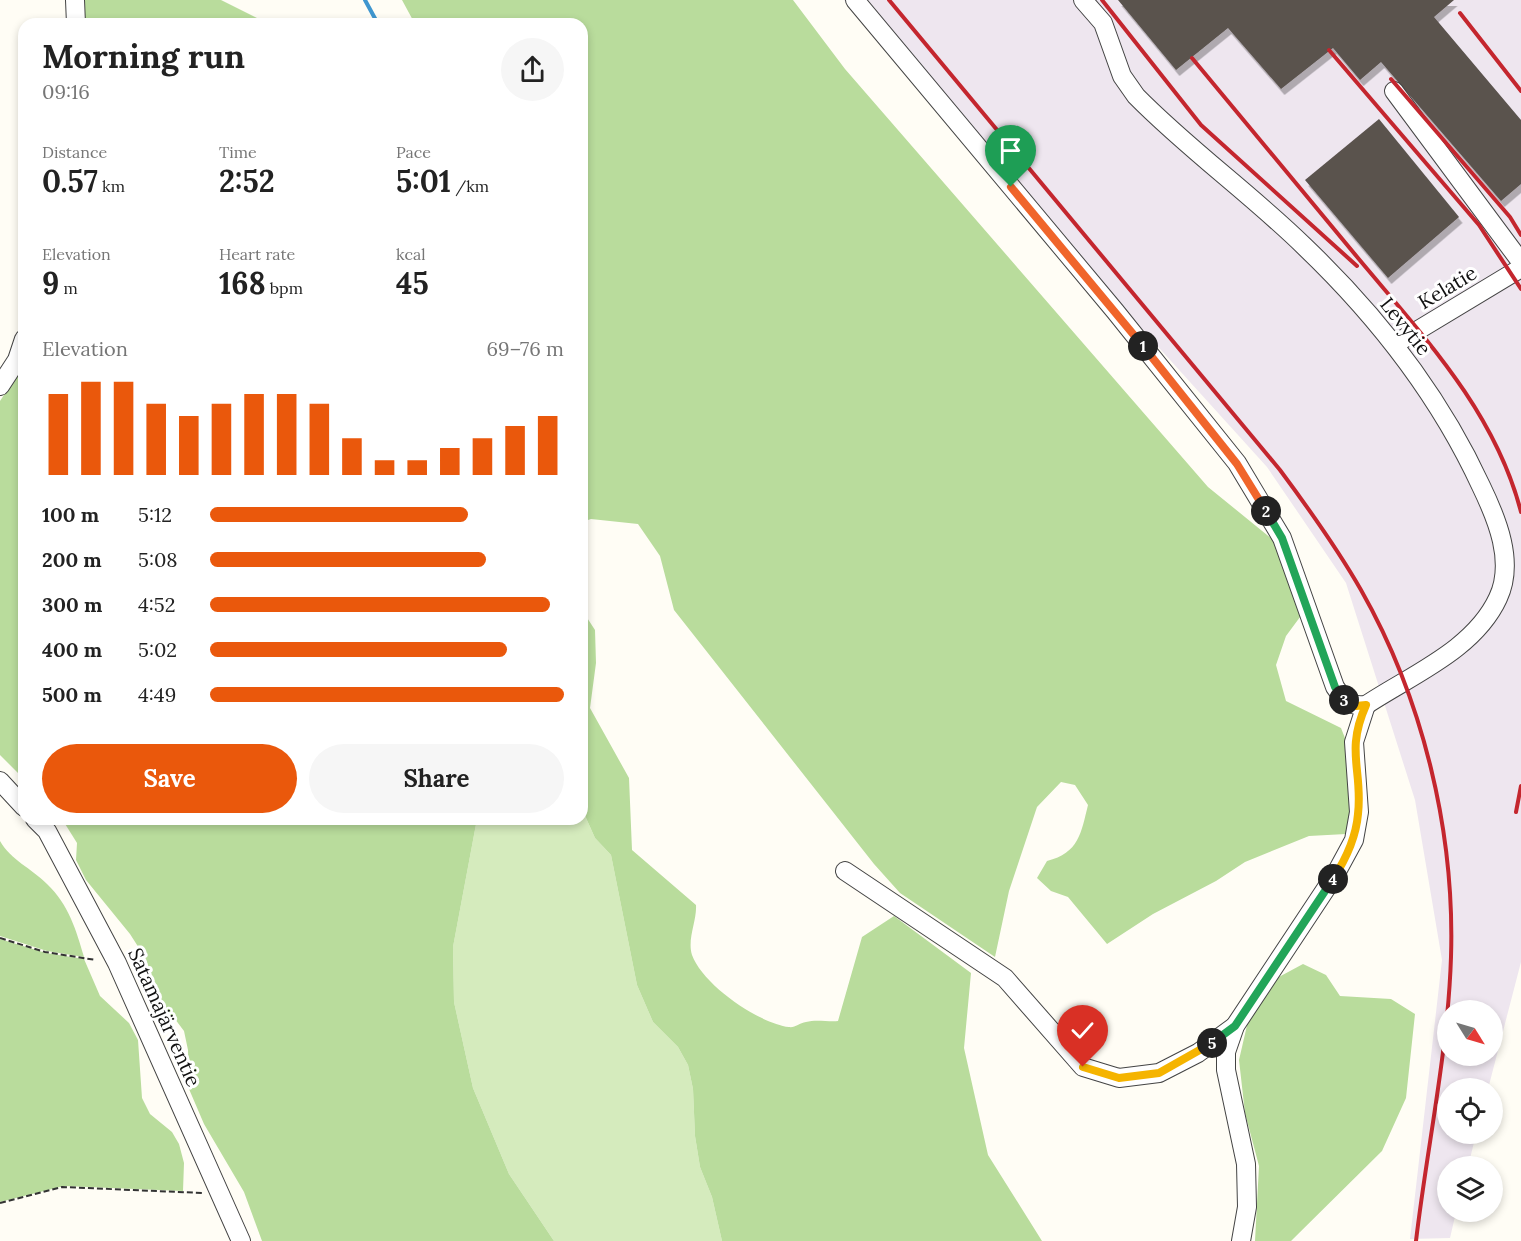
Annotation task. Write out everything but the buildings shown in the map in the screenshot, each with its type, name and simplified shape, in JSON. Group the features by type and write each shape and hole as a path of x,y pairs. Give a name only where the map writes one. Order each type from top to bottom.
{"street":[{"path":"75,0 76,18"},
{"path":"855,0 1115,311 1237,464 1282,538 1335,687 1344,701 1356,706 1366,705 1354,742 1359,812 1354,840 1335,875 1235,1026 1226,1052 1226,1070 1246,1164 1247,1207 1241,1241"},
{"name":"Levytie","path":"1083,0 1103,23 1122,76 1136,96 1305,247 1395,344 1443,414 1481,486 1501,534 1504,576 1499,598 1470,636 1454,650 1366,705"},
{"path":"1394,91 1521,262"},
{"name":"Kelatie","path":"1395,344 1521,268"},
{"path":"0,386 18,357"},
{"path":"0,781 18,800"},
{"name":"Satamajärventie","path":"41,825 47,831 117,963 241,1241"},
{"path":"845,871 1005,978 1083,1067 1119,1078 1159,1073 1198,1053 1235,1026"}],"path":[{"path":"0,938 45,952 117,963"},
{"path":"0,1203 62,1187 203,1193"}],"shaded area":[{"path":"844,0 1521,0 1521,962 1503,1031 1503,1000 1437,1000 1442,960 1415,800 1346,583 1267,467"},
{"path":"1437,1004 1437,1066 1494,1066 1491,1078 1437,1078 1437,1144 1474,1144 1471,1156 1437,1156 1437,1222 1454,1222 1450,1238 1410,1239"}],"green space":[{"path":"83,0 221,0 257,18 84,18"},
{"path":"402,0 793,0 845,69 1208,487 1277,543 1303,613 1286,636 1276,665 1286,701 1341,728 1346,740 1353,794 1346,834 1309,836 1245,862 1216,881 1153,914 1107,944 1068,897 1051,891 1037,878 1047,861 1066,853 1072,847 1086,815 1088,805 1075,785 1061,782 1037,807 1009,891 995,957 900,893 874,864 674,610 660,556 638,524 588,520 588,18 412,18"},
{"path":"18,373 18,773 0,755 0,401"},
{"path":"588,619 595,630 596,663 590,708 629,778 632,850 696,905 691,949 698,967 719,990 733,1001 762,1018 791,1027 810,1021 838,1021 862,937 894,916 971,973 964,1048 988,1155 1042,1241 722,1241 712,1197 700,1167 695,1136 693,1089 688,1065 678,1047 653,1022 637,985 611,855 595,838 588,822"},
{"path":"588,822 595,838 611,855 637,985 653,1022 678,1047 688,1065 693,1089 695,1136 700,1167 712,1197 722,1241 554,1241 509,1174 473,1088 454,1002 453,947 476,825 588,825"},
{"path":"66,825 476,825 453,947 454,1002 473,1088 509,1174 554,1241 262,1241 244,1192 204,1124 189,1089 188,1050 184,1031 175,1019 149,997 147,988 150,971 146,959 130,934 86,880 76,860 77,843"},
{"path":"0,841 15,859 41,878 61,900 75,928 84,957 47,951 0,936"},
{"path":"0,939 46,953 84,959 100,996 129,1023 138,1040 142,1098 150,1114 172,1132 179,1144 184,1163 183,1191 64,1186 0,1202"},
{"path":"1303,964 1326,975 1340,996 1391,999 1415,1014 1406,1098 1382,1151 1291,1241 1255,1241 1259,1166 1245,1113 1239,1060 1248,1021 1277,978"}],"waterway":[{"path":"365,0 375,18"}],"railway":[{"path":"889,0 1280,470 1352,574 1383,632 1402,676 1418,721 1441,815 1451,910 1451,957 1446,1028 1416,1241"},
{"path":"1102,0 1201,125 1357,266"},
{"path":"1460,13 1521,91"},
{"path":"1329,50 1479,225 1521,289"},
{"path":"1192,58 1407,316 1454,376 1494,441 1509,475 1521,512"},
{"path":"1391,79 1510,217 1521,235"},
{"path":"1516,812 1521,786"}],"route":[{"path":"1011,187 1115,311 1237,464 1282,538 1335,687 1344,701 1356,706 1366,705 1358,722 1354,742 1359,812 1354,840 1335,875 1235,1026 1198,1053 1159,1073 1119,1078 1083,1067"}]}
